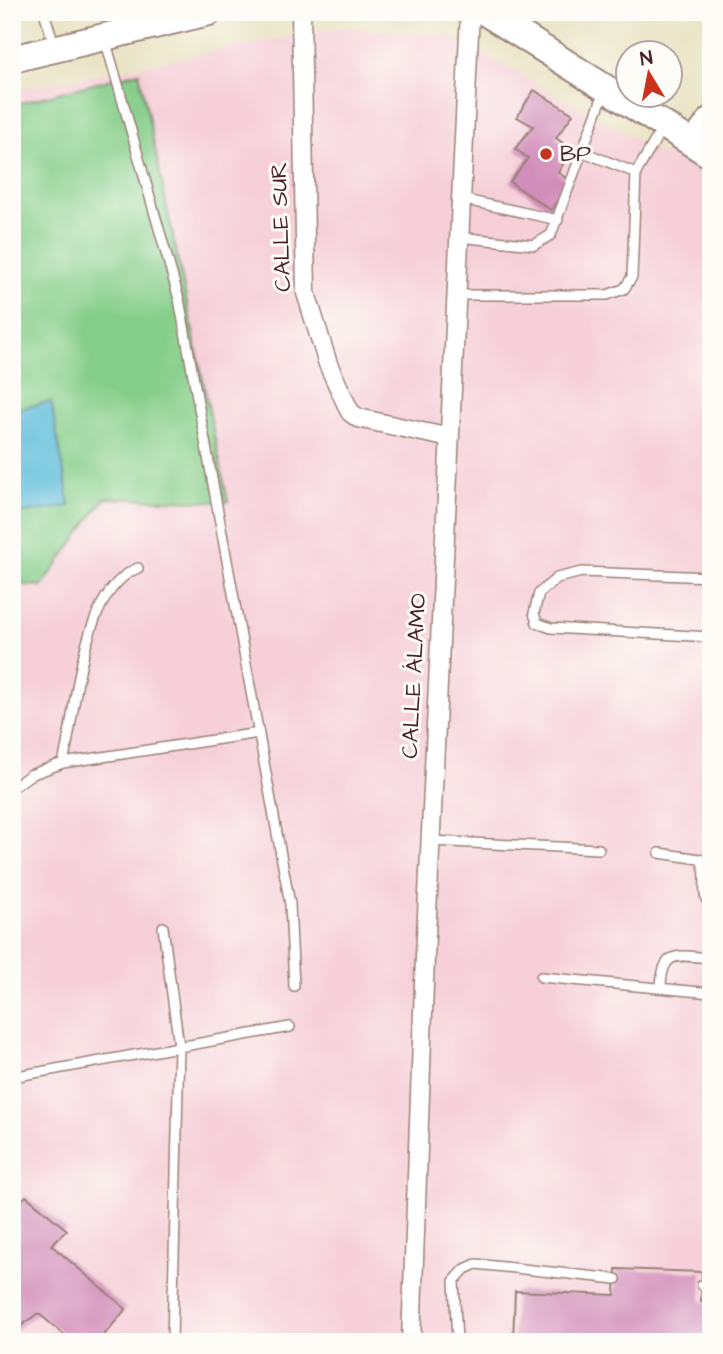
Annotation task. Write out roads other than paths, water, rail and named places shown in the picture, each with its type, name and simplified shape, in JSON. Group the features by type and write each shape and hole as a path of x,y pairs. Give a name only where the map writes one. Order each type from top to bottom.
{"main road":[{"path":"12,59 209,12"},
{"path":"485,12 702,150 711,120"}],"street":[{"name":"CALLE SUR","path":"301,12 305,284 328,364 350,412 358,418 450,438"},
{"name":"CALLE ÁLAMO","path":"411,1342 430,841 470,12"}],"lane":[{"path":"44,12 55,49"},
{"path":"104,37 179,299 290,904 294,986"},
{"path":"459,237 534,244 551,235 606,89"},
{"path":"457,295 607,295 624,289 632,277 635,173 664,125"},
{"path":"581,151 635,173"},
{"path":"461,199 558,220"},
{"path":"63,763 89,639 101,603 113,583 138,568"},
{"path":"711,576 568,573 539,593 534,613 537,623 551,628 711,637"},
{"path":"12,788 30,775 63,763 259,733"},
{"path":"430,841 599,849"},
{"path":"659,853 700,859 705,868 704,896 711,907"},
{"path":"163,927 179,1046 172,1342"},
{"path":"661,988 662,971 667,959 675,956 711,958"},
{"path":"541,977 711,993"},
{"path":"12,1077 290,1027"},
{"path":"457,1342 454,1281 458,1274 476,1264 615,1279"}],"water":[{"path":"51,402 70,506 12,515 12,410"}],"place":[{"name":"BP","path":"546,154"}]}
